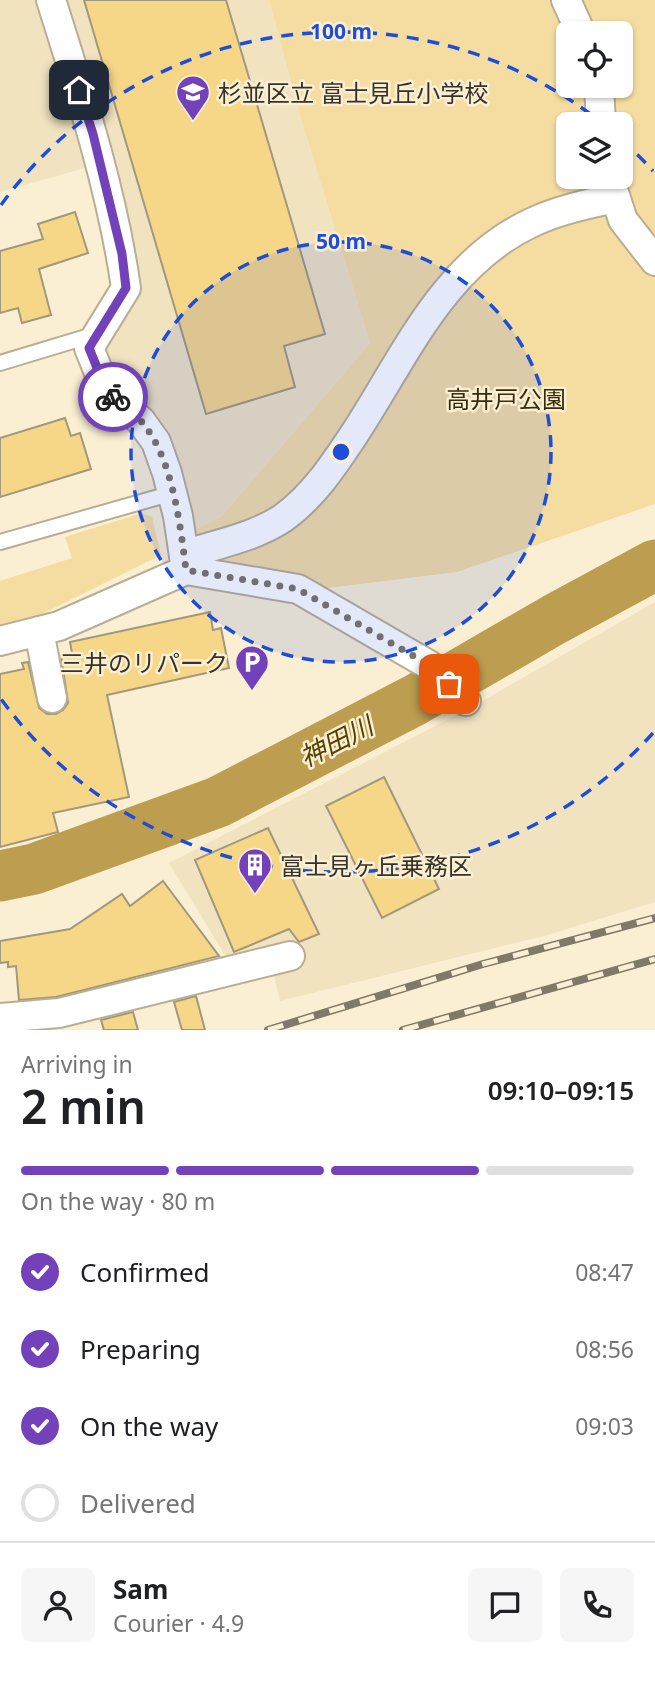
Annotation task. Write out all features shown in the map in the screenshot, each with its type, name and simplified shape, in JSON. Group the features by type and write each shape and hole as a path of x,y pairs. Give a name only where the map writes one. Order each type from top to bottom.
{"street":[{"path":"51,0 93,134 122,254 126,288 89,348 106,390 141,421 156,442 173,493 185,562"},
{"path":"565,0 575,21"},
{"path":"0,641 60,625 185,562 282,519 320,483 375,402 440,296 464,270 497,242 533,222 578,206 608,189"},
{"path":"613,189 623,220 655,261"},
{"path":"185,562 298,589 429,665 465,701"},
{"path":"39,631 52,698"},
{"path":"0,1018 59,1013 290,956"}],"lane":[{"path":"0,363 98,334"},
{"path":"0,542 173,493"}],"shaded area":[{"path":"0,0 45,0 92,166 0,192"},
{"path":"61,0 269,0 301,119 370,343 222,516 193,531 181,473 168,431 155,413 117,377 108,365 104,352 105,343 133,300"},
{"path":"655,602 655,902 544,936 280,1001 273,972 229,962 169,863 470,708"}],"green space":[{"name":"高井戸公園","path":"269,0 655,0 655,504 457,572 328,588 298,579 201,565 193,531 222,516 370,343 301,119"},
{"path":"142,513 152,517 161,555 32,619 0,625 0,581 72,558 65,537"}],"building":[{"path":"84,0 226,0 325,334 284,346 295,387 206,414"},
{"path":"75,212 88,253 39,269 51,315 22,323 18,308 0,313 0,251 43,239 38,224"},
{"path":"65,418 71,436 80,433 91,469 0,497 0,438"},
{"path":"210,612 213,630 221,628 229,668 107,695 129,797 53,813 58,832 0,847 0,674 24,669 22,663 28,662 39,708 47,714 56,714 68,703 61,655 72,653 70,642"},
{"path":"384,777 439,889 382,918 326,806"},
{"name":"富士見ヶ丘乗務区","path":"268,828 319,934 299,942 289,929 234,952 195,860"},
{"path":"163,881 219,956 56,997 19,1000 16,966 8,967 8,962 0,963 0,941 70,929 122,894 130,906"},
{"path":"196,996 205,1030 182,1030 174,1002"},
{"path":"133,1012 138,1030 104,1030 101,1020"}],"waterway":[{"name":"神田川","path":"0,876 34,869 218,802 415,700 655,565"}],"railway":[{"path":"268,1030 483,964 655,918"},
{"path":"403,1030 655,959"}],"way so far":[{"path":"113,397 141,421 156,442 178,516 186,570 298,589 429,665 449,684"}],"place":[{"name":"杉並区立 富士見丘小学校","path":"193,122"},
{"name":"三井のリパーク","path":"252,692"},
{"name":"富士見ヶ丘乗務区","path":"255,895"}],"route":[{"path":"79,90 93,134 122,254 126,288 89,348 106,390 113,397"}]}
